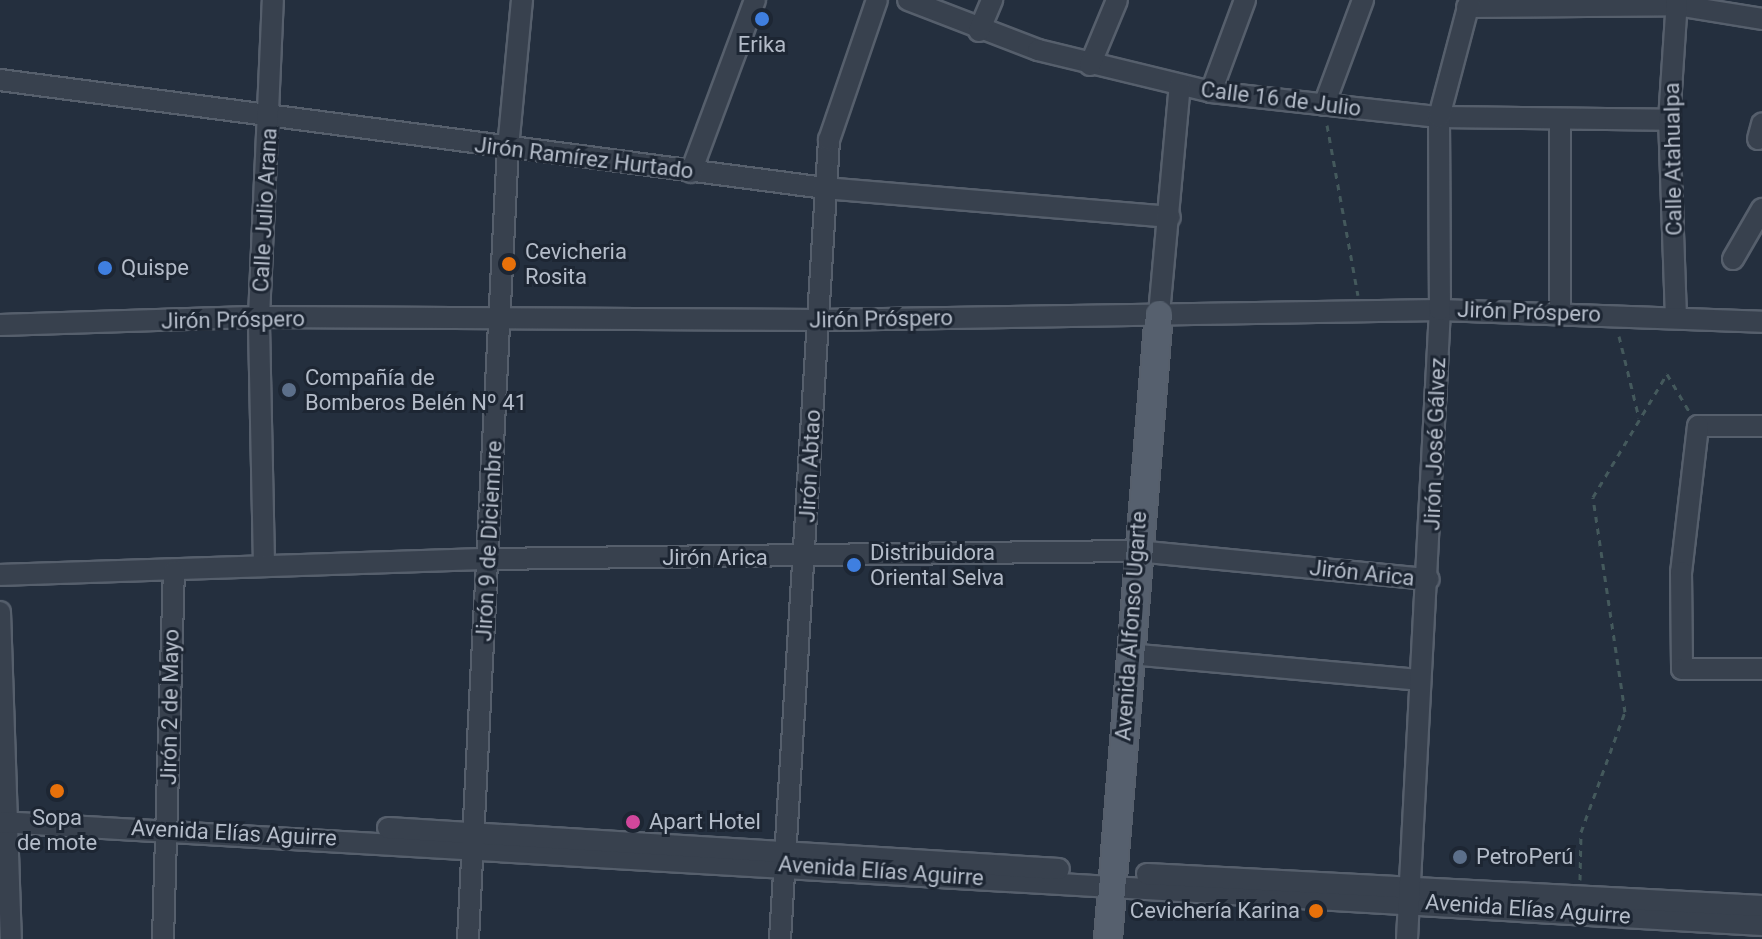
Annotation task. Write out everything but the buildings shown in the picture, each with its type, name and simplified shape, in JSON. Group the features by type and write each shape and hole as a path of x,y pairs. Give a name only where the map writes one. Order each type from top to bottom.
{"main road":[{"name":"Avenida Alfonso Ugarte","path":"1108,939 1136,551 1159,314"}],"street":[{"name":"Calle Julio Arana","path":"264,564 259,317 273,0"},
{"name":"Jirón 9 de Diciembre","path":"468,939 508,148 522,0"},
{"path":"691,172 755,0"},
{"name":"Jirón Abtao","path":"780,939 829,140 877,0"},
{"name":"Calle 16 de Julio","path":"908,0 979,31 1090,65 1211,92 1439,117 1669,120"},
{"path":"979,31 992,0"},
{"path":"1090,65 1117,0"},
{"path":"1211,92 1245,0"},
{"path":"1324,105 1363,0"},
{"path":"1468,4 1677,2 1762,19"},
{"name":"Calle Atahualpa","path":"1676,318 1669,120 1677,2"},
{"name":"Jirón José Gálvez","path":"1407,939 1420,680 1429,579 1440,310 1439,117 1468,4"},
{"name":"Jirón Ramírez Hurtado","path":"0,80 270,119 825,188 1170,217"},
{"path":"1159,314 1180,85"},
{"path":"1560,120 1560,312"},
{"path":"1733,259 1762,209"},
{"name":"Jirón Próspero","path":"0,325 259,317 500,321 819,320 1361,310 1560,312 1762,322"},
{"path":"1762,426 1698,426 1681,572 1682,669 1762,669"},
{"name":"Jirón Arica","path":"0,575 488,559 805,558 1136,551 1429,579"},
{"name":"Jirón 2 de Mayo","path":"163,939 174,571"},
{"path":"0,612 11,939"},
{"path":"1129,654 1420,680"},
{"name":"Avenida Elías Aguirre","path":"5,816 167,822 1683,910 1762,906"},
{"name":"Avenida Elías Aguirre","path":"1411,893 1580,897 1683,910 1762,925"}],"path":[{"path":"1324,105 1361,310"},
{"path":"1614,315 1639,418"},
{"path":"1580,897 1581,832 1625,712 1593,497 1667,374 1698,426"}],"place":[{"name":"Erika","path":"762,19"},
{"name":"Cevicheria Rosita","path":"509,264"},
{"name":"Quispe","path":"105,268"},
{"name":"Compañía de Bomberos Belén Nº 41","path":"289,390"},
{"name":"Distribuidora Oriental Selva","path":"854,565"},
{"name":"Sopa de mote","path":"57,791"},
{"name":"Apart Hotel","path":"633,822"},
{"name":"PetroPerú","path":"1460,857"},
{"name":"Cevichería Karina","path":"1316,911"}]}
